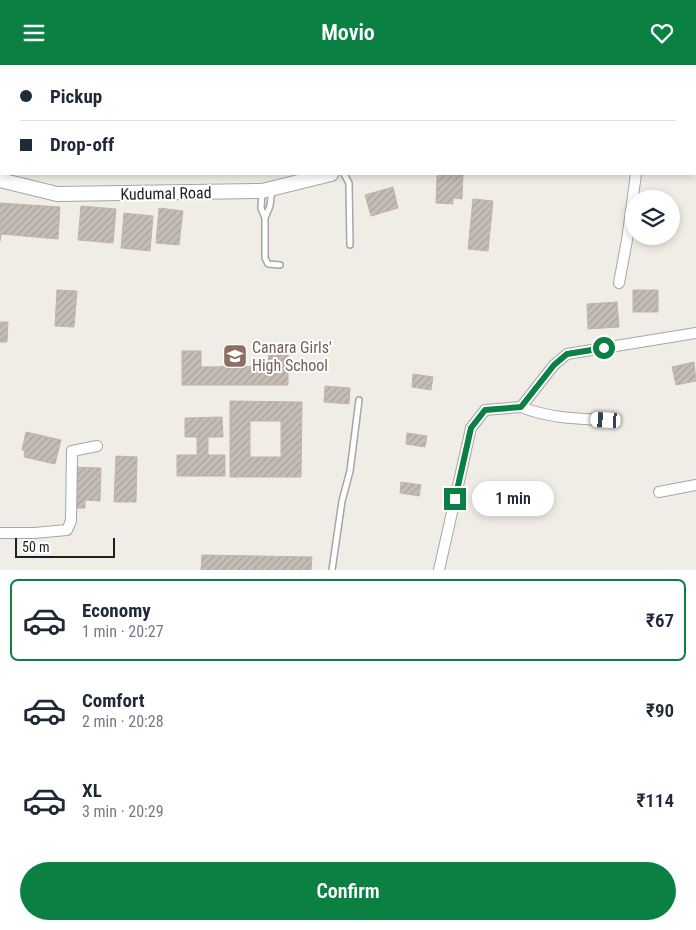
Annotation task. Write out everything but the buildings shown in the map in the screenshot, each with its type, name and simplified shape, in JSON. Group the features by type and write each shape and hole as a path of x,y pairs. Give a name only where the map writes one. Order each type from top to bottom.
{"street":[{"name":"Kudumal Road","path":"0,180 57,194 267,190 327,175"},
{"path":"619,283 636,175"},
{"path":"521,407 554,365 567,354 696,333"},
{"path":"439,570 471,428 485,410 521,407 540,414 568,419 606,420"},
{"path":"0,533 34,533 67,530 71,521 72,451 98,446"},
{"path":"659,493 696,485"}],"lane":[{"path":"345,175 350,183 350,245"},
{"path":"265,218 270,206 267,190"},
{"path":"267,190 261,207 265,218 265,258 268,264 280,265"},
{"path":"332,570 342,501 350,471 359,400"}],"place":[{"name":"Canara Girls' High School","path":"235,356"}],"route":[{"path":"455,499 471,428 485,410 521,407 554,365 567,354 604,348"}]}
